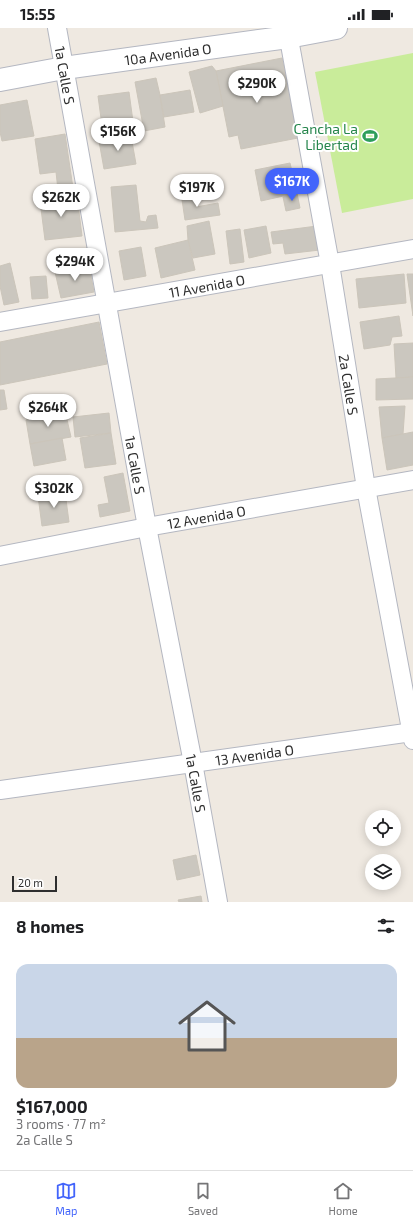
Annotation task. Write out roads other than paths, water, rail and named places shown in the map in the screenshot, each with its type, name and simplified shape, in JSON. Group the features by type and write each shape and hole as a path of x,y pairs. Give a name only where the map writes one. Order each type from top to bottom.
{"street":[{"name":"1a Calle S","path":"57,28 147,527 193,763 218,902"},
{"name":"10a Avenida O","path":"0,80 64,68 287,33 336,28"},
{"name":"2a Calle S","path":"287,33 330,264 366,488 413,735"},
{"name":"11 Avenida O","path":"0,322 413,250"},
{"name":"12 Avenida O","path":"0,556 147,527 413,480"},
{"name":"13 Avenida O","path":"0,790 193,763 413,735"}],"place":[{"name":"Cancha La Libertad","path":"370,136"}]}
